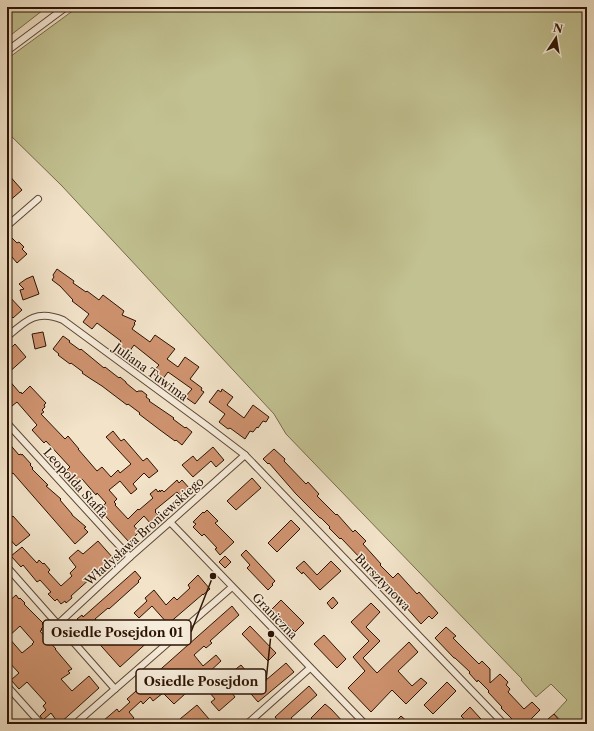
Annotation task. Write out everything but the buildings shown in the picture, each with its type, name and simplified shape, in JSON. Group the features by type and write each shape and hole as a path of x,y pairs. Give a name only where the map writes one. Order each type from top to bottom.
{"street":[{"path":"7,51 66,7"},
{"path":"7,226 38,199"},
{"name":"Juliana Tuwima","path":"7,337 25,321 33,318 48,316 63,320 245,455"},
{"name":"Leopolda Staffa","path":"7,423 130,557"},
{"name":"Władysława Broniewskiego","path":"58,624 130,557 245,455"},
{"name":"Bursztynowa","path":"245,455 504,724"},
{"name":"Graniczna","path":"170,522 365,724"},
{"path":"7,567 114,689"},
{"path":"76,724 114,689 232,587"},
{"path":"247,724 310,668"},
{"path":"7,686 41,724"}],"shaded area":[{"path":"7,7 47,7 7,38"},
{"path":"78,7 587,7 587,724 565,724 554,714 567,700 551,684 536,697 521,680 522,679 286,434 274,414 62,186 7,132 7,59"}],"place":[{"name":"Osiedle Posejdon 01","path":"213,576"},
{"name":"Osiedle Posejdon","path":"271,634"}]}
